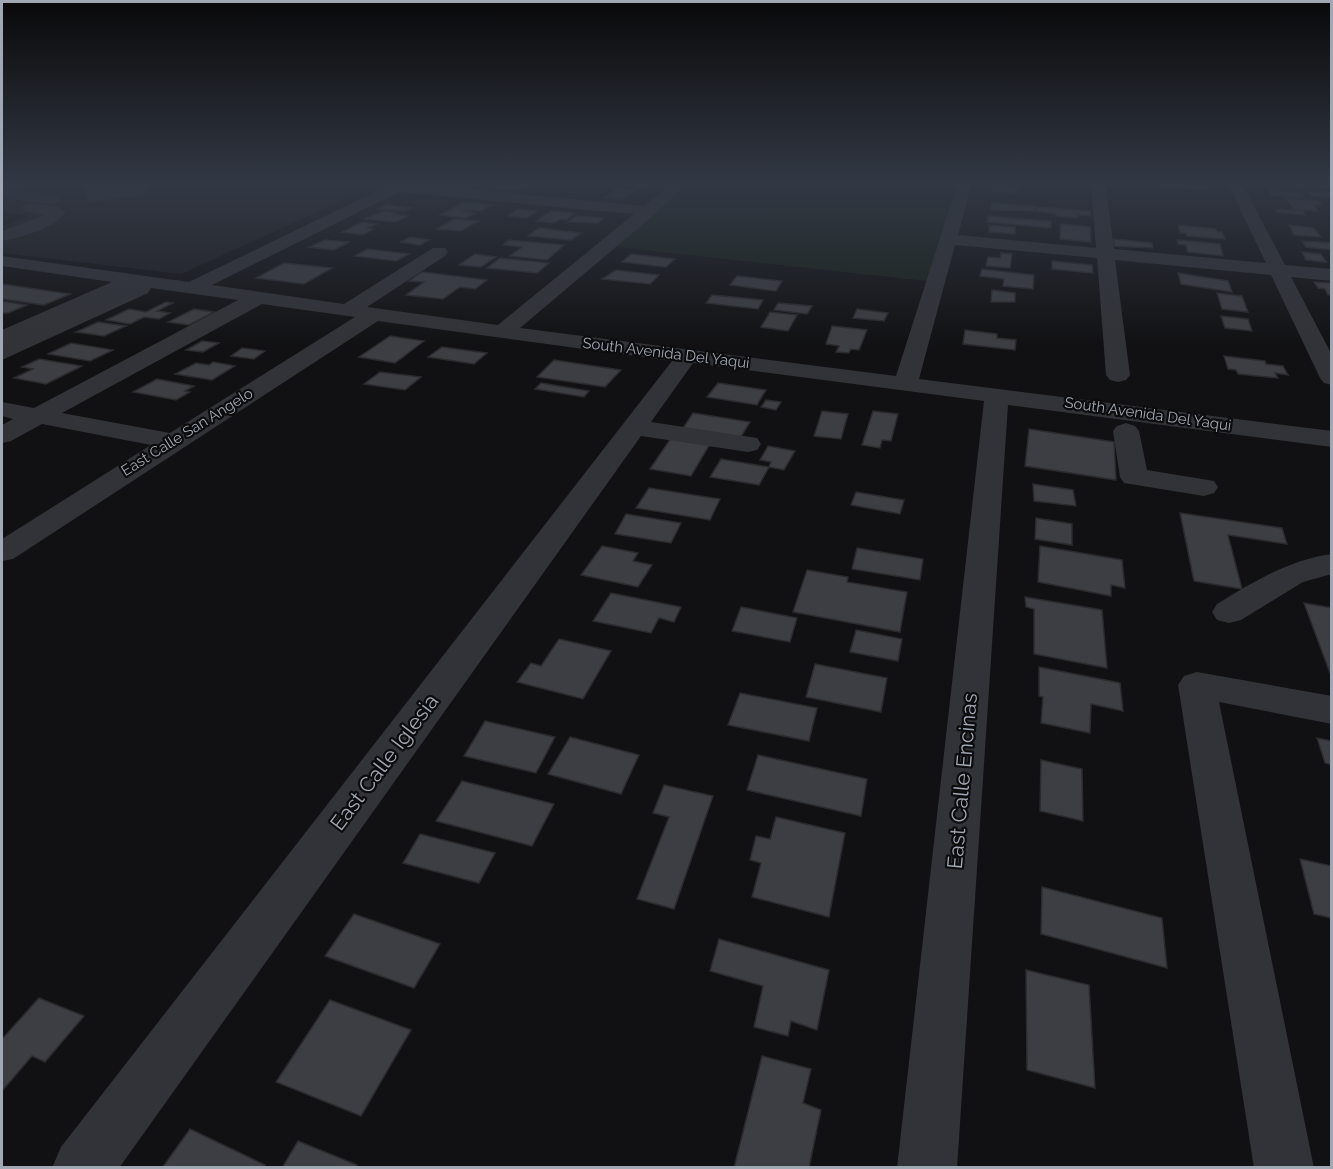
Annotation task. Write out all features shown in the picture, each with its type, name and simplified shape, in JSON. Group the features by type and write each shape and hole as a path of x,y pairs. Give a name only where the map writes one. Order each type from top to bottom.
{"street":[{"path":"193,287 296,237"},
{"path":"502,332 618,237"},
{"path":"1104,237 1118,375"},
{"path":"1260,237 1332,378"},
{"path":"906,383 950,239 1332,275"},
{"path":"348,310 439,252"},
{"name":"South Avenida Del Yaqui","path":"2,261 502,332 1332,439"},
{"path":"2,278 34,265"},
{"path":"2,338 119,286 143,280 141,289 2,353"},
{"path":"2,435 258,298"},
{"name":"East Calle San Angelo","path":"2,552 172,441 374,314"},
{"name":"East Calle Iglesia","path":"82,1167 687,356"},
{"name":"East Calle Encinas","path":"927,1167 997,394"},
{"path":"2,409 172,441"},
{"path":"634,427 748,444"},
{"path":"1126,431 1134,477 1204,487"},
{"path":"1230,612 1264,590 1317,564 1332,564"},
{"path":"1284,1167 1197,685 1332,710"}],"shaded area":[{"path":"2,237 263,237 181,274 2,253"},
{"path":"618,237 949,237 936,282 607,246"}],"building":[{"path":"410,237 429,240 420,245 401,242"},
{"path":"534,237 576,237 571,240"},
{"path":"1060,237 1091,237 1091,242 1060,239"},
{"path":"1194,237 1224,237 1225,239"},
{"path":"1114,239 1152,243 1153,248 1114,246"},
{"path":"325,240 349,242 334,250 309,247"},
{"path":"509,240 564,245 547,260 510,256 522,247 503,245"},
{"path":"1177,240 1220,244 1223,256 1188,252 1186,245 1178,244"},
{"path":"1302,241 1332,243 1332,250 1306,247"},
{"path":"367,249 409,254 396,261 355,256"},
{"path":"1302,252 1321,254 1326,262 1306,260"},
{"path":"1001,253 1012,254 1010,268 986,266 988,257 1000,258"},
{"path":"475,254 496,257 481,267 459,265"},
{"path":"631,254 675,259 666,267 622,262"},
{"path":"500,258 549,263 537,273 487,268"},
{"path":"1052,261 1092,265 1093,273 1052,269"},
{"path":"284,263 332,268 304,284 256,278"},
{"path":"982,269 1034,275 1033,289 1003,286 1004,279 980,276"},
{"path":"616,270 659,275 650,284 602,279"},
{"path":"422,272 487,280 475,289 460,287 443,299 406,295 424,282 409,281"},
{"path":"1178,273 1228,281 1232,292 1181,284"},
{"path":"737,276 782,281 776,291 730,285"},
{"path":"1314,282 1332,283 1332,295 1328,295 1325,289 1318,288"},
{"path":"2,284 70,294 44,305 2,299"},
{"path":"992,290 1015,293 1015,302 991,302"},
{"path":"1217,293 1242,296 1248,312 1222,309"},
{"path":"712,295 763,300 758,309 706,303"},
{"path":"2,301 27,305 8,313 2,313"},
{"path":"166,302 173,303 157,311 170,313 159,319 144,317 130,324 106,320 129,309 146,312"},
{"path":"778,303 812,306 807,314 774,310"},
{"path":"194,309 214,312 189,325 168,322"},
{"path":"857,309 888,313 884,321 853,318"},
{"path":"770,312 797,315 788,331 761,327"},
{"path":"1221,316 1248,319 1252,331 1225,328"},
{"path":"98,322 126,326 104,336 76,332"},
{"path":"832,326 867,330 859,350 851,349 849,353 836,352 839,346 826,344"},
{"path":"965,330 997,334 997,338 1016,340 1015,350 963,344"},
{"path":"390,336 424,341 395,363 359,357"},
{"path":"202,341 219,343 203,352 186,350"},
{"path":"71,343 113,350 90,361 48,354"},
{"path":"442,347 487,353 474,364 428,357"},
{"path":"242,348 265,351 254,359 231,356"},
{"path":"1224,356 1265,361 1266,364 1283,366 1288,375 1275,373 1278,378 1238,374 1236,370 1228,369"},
{"path":"39,359 82,366 46,384 14,378 33,369 22,367"},
{"path":"554,360 621,370 605,387 537,377"},
{"path":"213,362 235,366 212,380 175,374 196,363 209,365"},
{"path":"380,372 421,377 405,390 364,384"},
{"path":"157,379 194,386 185,391 190,392 176,400 133,392"},
{"path":"541,383 589,391 584,397 535,389"},
{"path":"718,383 766,390 757,405 707,397"},
{"path":"766,400 781,402 776,410 761,407"},
{"path":"822,411 848,414 841,439 814,436"},
{"path":"873,411 898,414 891,441 882,440 880,448 862,445"},
{"path":"693,413 750,422 741,437 683,428"},
{"path":"1029,429 1114,442 1116,480 1025,466"},
{"path":"671,438 710,444 691,476 650,469"},
{"path":"768,446 795,451 784,470 769,467 771,462 760,460"},
{"path":"721,459 769,467 759,485 710,477"},
{"path":"1033,484 1073,490 1076,506 1034,501"},
{"path":"649,488 720,499 710,520 636,508"},
{"path":"856,492 904,500 900,514 851,505"},
{"path":"1180,513 1282,528 1287,544 1228,535 1242,589 1194,581"},
{"path":"626,514 681,523 671,543 615,534"},
{"path":"1036,518 1072,524 1072,545 1035,539"},
{"path":"602,546 638,553 633,561 652,565 638,587 581,575"},
{"path":"1040,546 1122,560 1125,588 1111,585 1111,596 1038,582"},
{"path":"857,548 923,559 920,580 852,569"},
{"path":"807,570 848,577 847,582 907,592 900,632 793,612"},
{"path":"611,593 681,607 674,622 659,618 651,633 593,621"},
{"path":"1025,597 1102,610 1107,668 1034,654 1034,609 1026,607"},
{"path":"1304,603 1332,608 1332,673 1330,673"},
{"path":"741,607 797,618 790,642 732,631"},
{"path":"856,630 902,639 898,661 850,652"},
{"path":"559,639 611,651 583,699 517,682 531,663 541,666"},
{"path":"815,664 887,678 881,712 806,697"},
{"path":"1039,667 1120,683 1123,711 1091,704 1090,733 1041,723 1043,697 1039,696"},
{"path":"740,693 817,708 809,741 728,725"},
{"path":"485,721 555,737 536,773 464,756"},
{"path":"570,737 639,755 621,794 548,774"},
{"path":"1317,738 1332,741 1332,765 1325,763"},
{"path":"758,755 867,779 861,816 747,790"},
{"path":"1041,760 1082,769 1083,821 1040,811"},
{"path":"462,781 554,804 532,846 436,821"},
{"path":"664,785 713,796 674,909 637,899 669,817 653,813"},
{"path":"776,817 845,833 829,917 752,897 761,863 750,860 756,836 770,839"},
{"path":"420,834 495,853 479,883 403,863"},
{"path":"1300,859 1332,866 1332,918 1314,914"},
{"path":"1042,887 1162,918 1167,968 1041,934"},
{"path":"354,914 440,944 414,988 325,956"},
{"path":"719,939 829,970 817,1030 791,1021 788,1036 754,1027 763,986 710,971"},
{"path":"1026,970 1089,985 1095,1088 1027,1070"},
{"path":"39,998 84,1016 45,1062 32,1056 2,1091 2,1039"},
{"path":"330,1000 411,1030 361,1116 276,1082"},
{"path":"762,1056 811,1069 803,1103 821,1110 809,1168 734,1168"},
{"path":"190,1129 265,1165 264,1168 162,1168"},
{"path":"298,1141 357,1165 356,1168 282,1168"}]}
